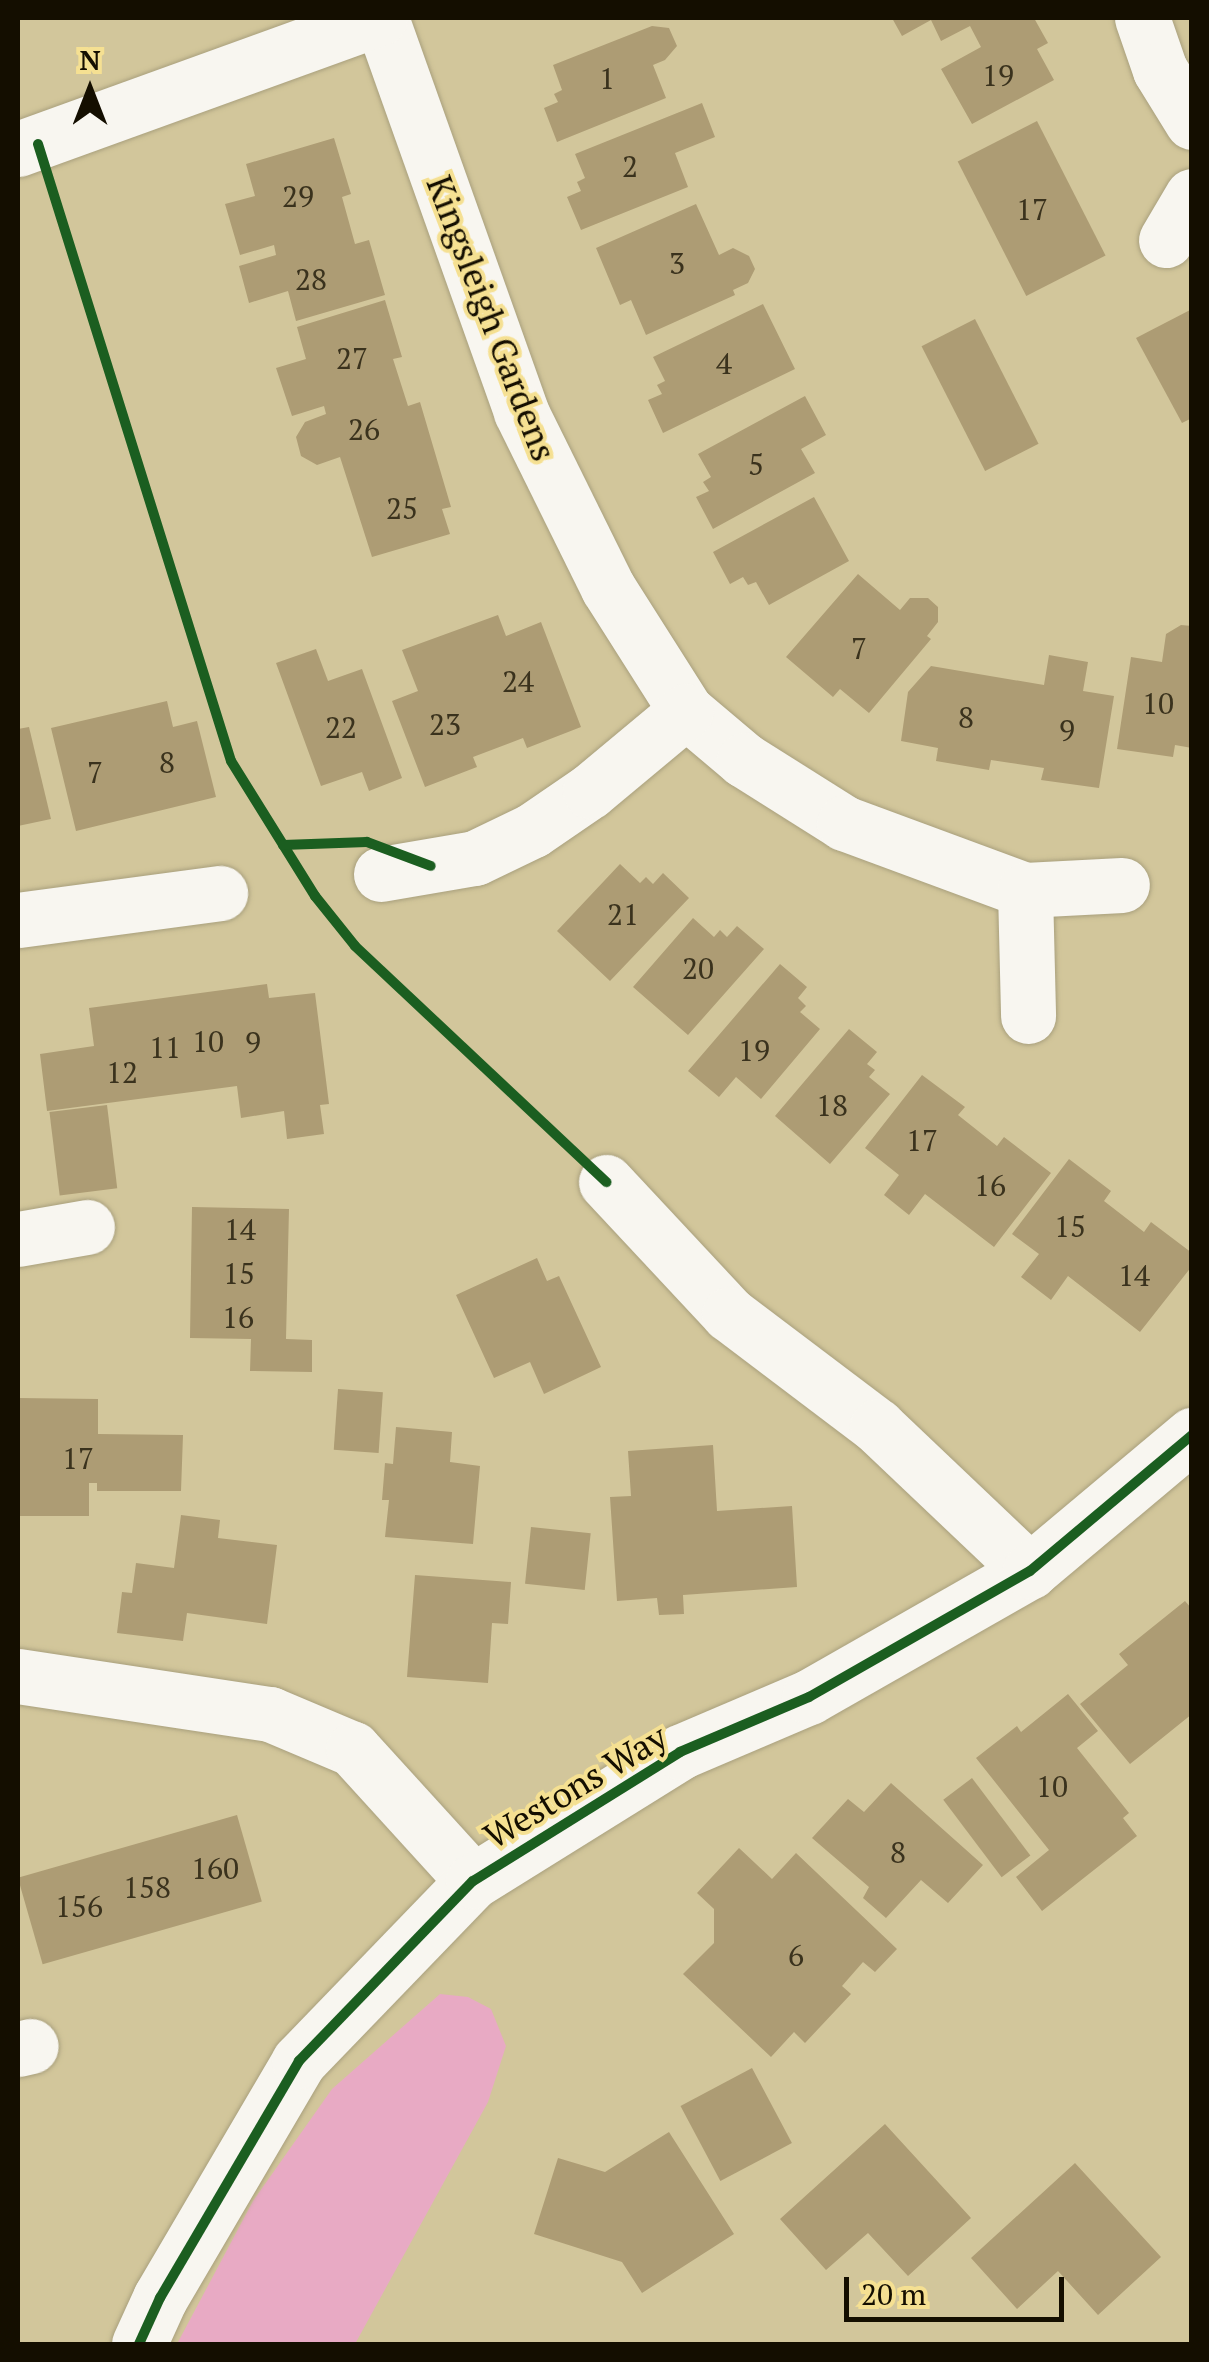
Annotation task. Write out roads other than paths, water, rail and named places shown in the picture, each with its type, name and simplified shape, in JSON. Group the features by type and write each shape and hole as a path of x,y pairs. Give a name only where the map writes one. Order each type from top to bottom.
{"street":[{"path":"18,149 381,18"},
{"name":"Kingsleigh Gardens","path":"381,18 520,412 608,588 686,711 744,760 844,822 1025,890"},
{"path":"1142,18 1160,70 1192,122"},
{"path":"381,874 475,858 533,830 590,790 686,711"},
{"path":"1028,1016 1025,890 1122,885"},
{"path":"18,920 220,893"},
{"path":"606,1182 729,1314 877,1426 1030,1571"},
{"path":"18,1238 88,1227"},
{"name":"Westons Way","path":"140,2344 160,2298 300,2060 473,1881 680,1752 809,1697 1030,1571 1192,1435"},
{"path":"18,1676 270,1714 353,1750 473,1881"}]}
